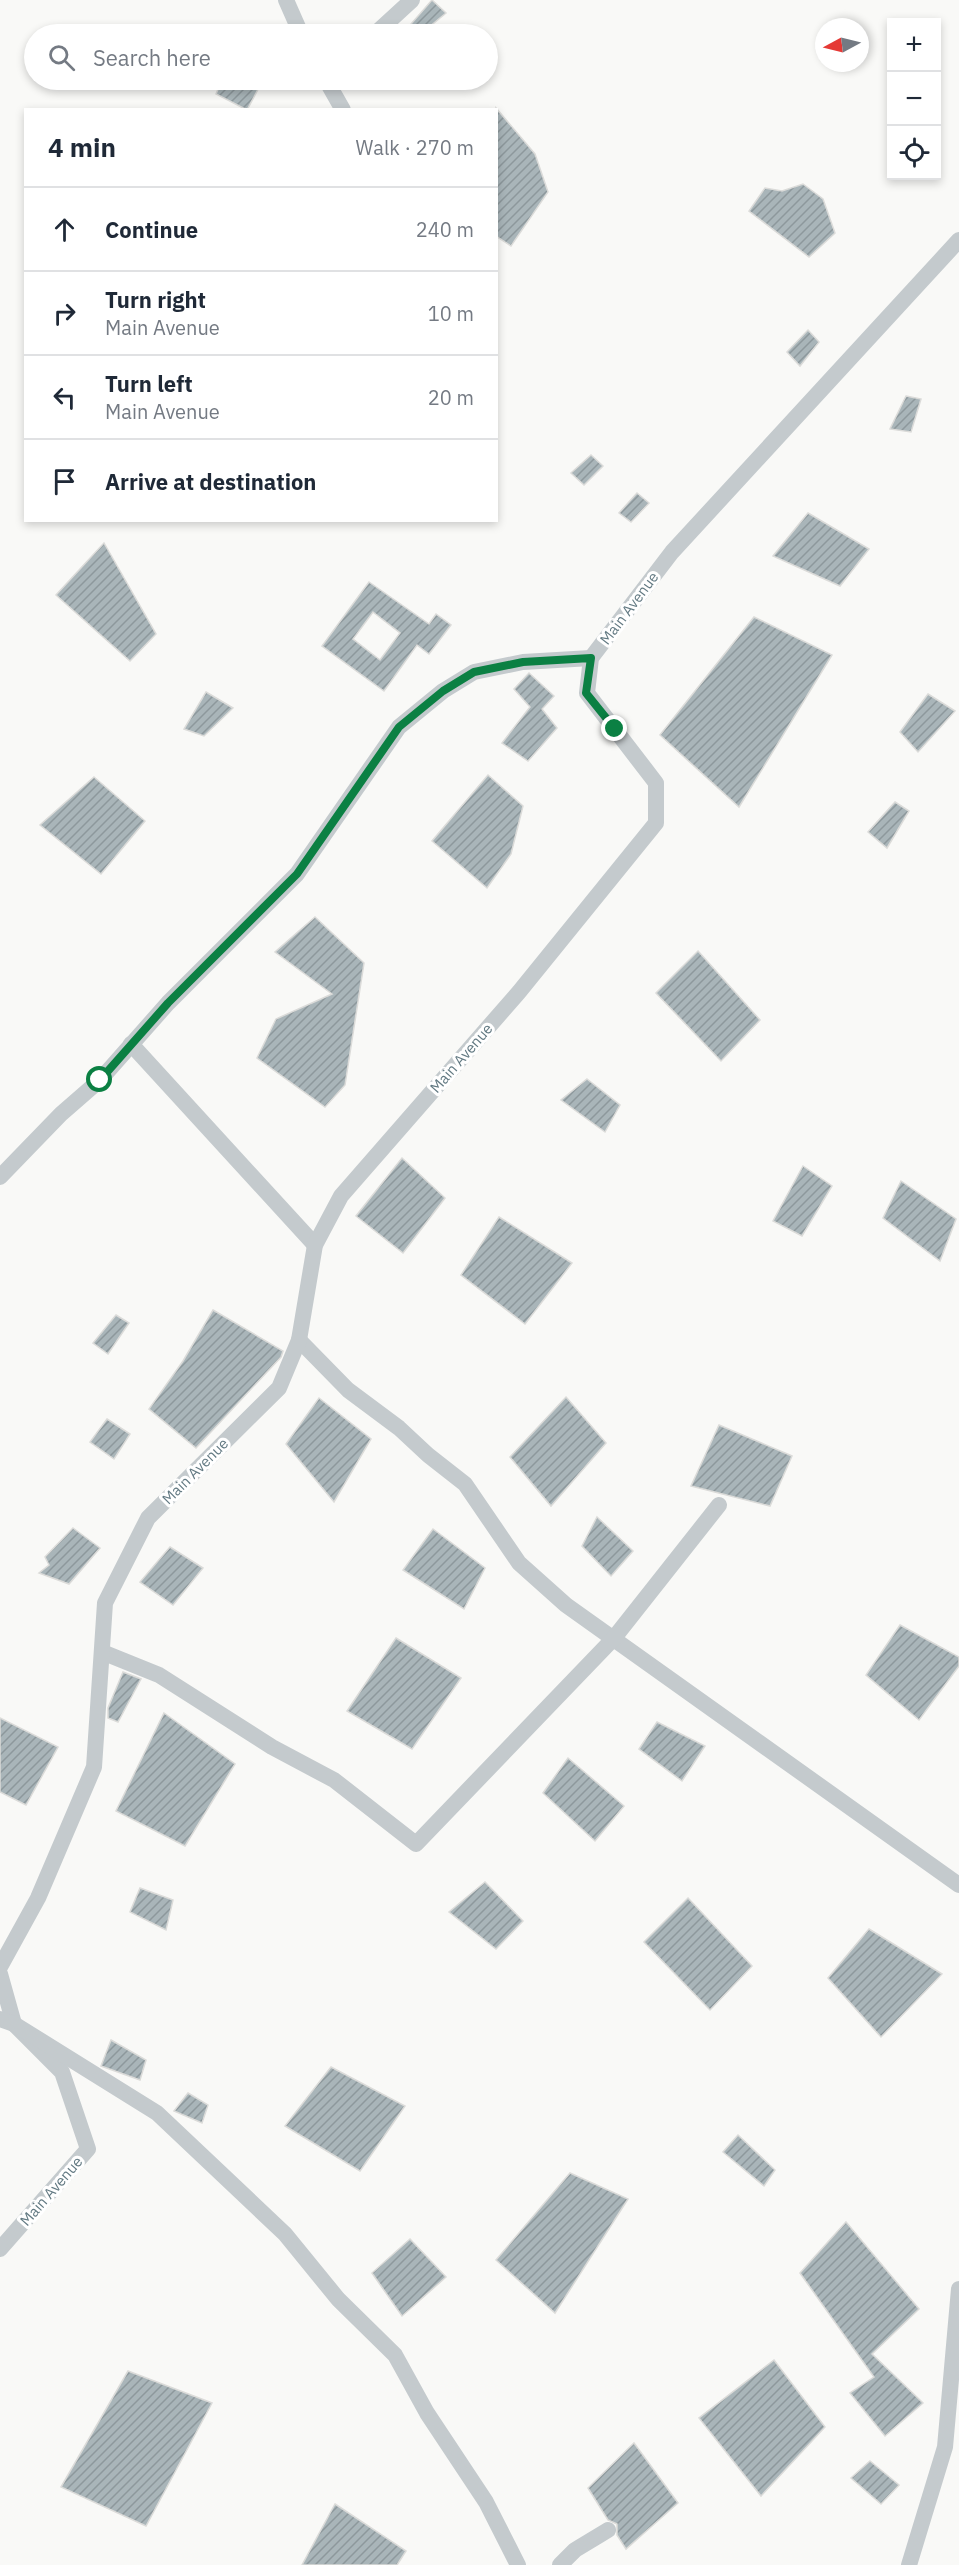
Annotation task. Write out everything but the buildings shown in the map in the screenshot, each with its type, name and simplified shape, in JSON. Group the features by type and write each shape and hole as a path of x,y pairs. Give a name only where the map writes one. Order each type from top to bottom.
{"street":[{"path":"286,0 297,24"},
{"path":"386,24 412,0"},
{"path":"332,90 342,108"},
{"name":"Main Avenue","path":"0,1967 38,1898 94,1767 105,1603 148,1518 279,1388 299,1340 315,1245 341,1196 519,992 656,823 656,783 586,693 591,658 672,552 959,240"},
{"path":"0,1177 61,1114 100,1080 168,1003 297,874 399,727 443,691 474,672 523,662 591,658"},
{"path":"131,1044 315,1245"},
{"path":"299,1340 348,1390 399,1428 428,1455 465,1484 519,1563 566,1605 959,1886"},
{"path":"102,1652 159,1675 272,1747 334,1780 416,1844 614,1638 718,1504"},
{"name":"Main Avenue","path":"0,1974 7,2021 62,2072 88,2150 0,2248"},
{"path":"7,2021 157,2113 285,2234 338,2299 395,2355 427,2413 486,2502 518,2565"},
{"path":"909,2565 945,2447 959,2289"},
{"path":"560,2565 575,2550 608,2530"}],"route":[{"path":"100,1080 168,1003 297,874 399,727 443,691 474,672 523,662 591,658 586,693 615,729"}]}
